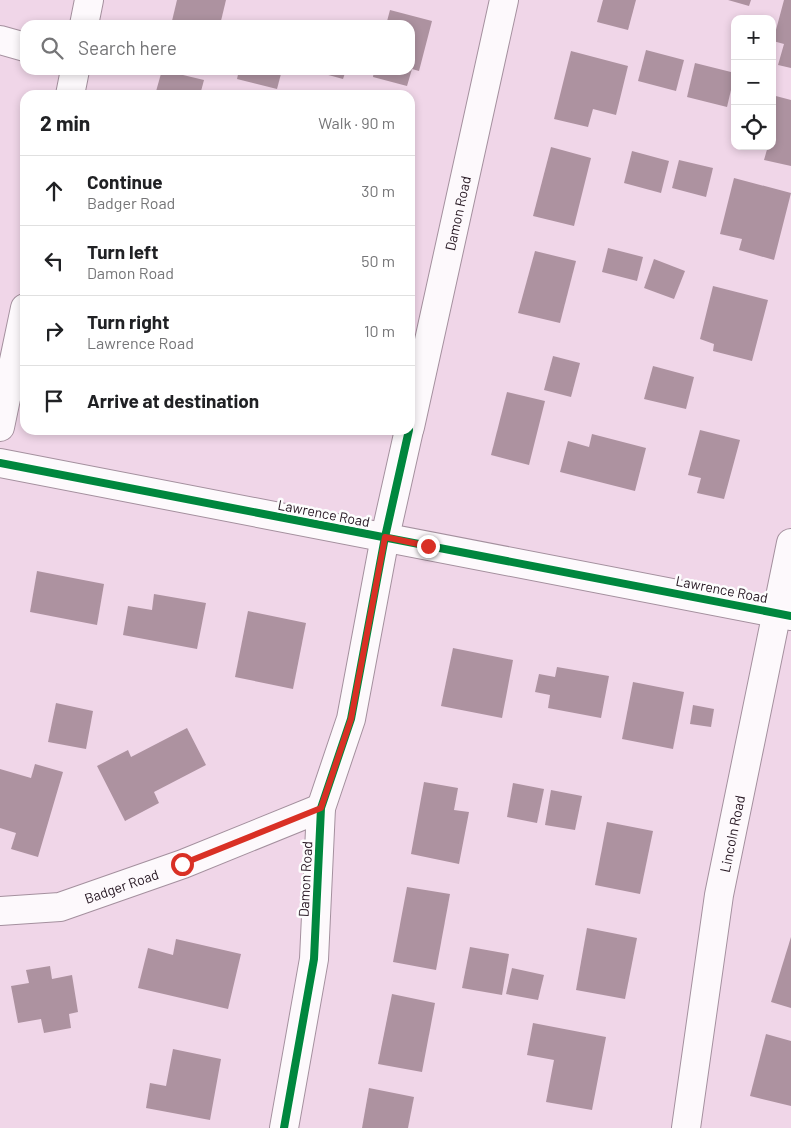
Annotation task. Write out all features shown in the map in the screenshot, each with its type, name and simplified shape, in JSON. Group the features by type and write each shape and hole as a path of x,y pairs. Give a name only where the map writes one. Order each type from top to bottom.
{"street":[{"path":"85,20 89,0"},
{"name":"Damon Road","path":"415,405 504,0"},
{"path":"0,40 20,45"},
{"path":"71,90 74,75"},
{"path":"0,427 20,332"},
{"name":"Damon Road","path":"284,1128 314,960 321,808 351,719 385,537 408,435"},
{"name":"Lawrence Road","path":"0,463 784,614"},
{"name":"Lincoln Road","path":"686,1128 720,895 784,614 791,544"},
{"name":"Badger Road","path":"0,911 60,907 182,864 321,808"}],"building":[{"path":"177,0 226,0 221,20 172,20"},
{"path":"603,0 636,0 628,30 597,22"},
{"path":"728,0 751,0 749,6"},
{"path":"784,0 791,0 791,68 778,65 784,44 776,42 776,30"},
{"path":"390,10 432,21 419,71 415,70 415,20 387,20"},
{"path":"646,50 684,60 676,91 638,81"},
{"path":"571,51 628,66 616,115 593,109 588,127 554,119"},
{"path":"695,63 731,72 731,90 727,107 687,97"},
{"path":"161,75 183,75 204,80 201,90 156,90"},
{"path":"238,75 281,75 277,89 237,79"},
{"path":"328,75 344,75 343,79"},
{"path":"373,75 410,75 407,86 373,77"},
{"path":"776,96 791,100 791,166 764,160 767,150 776,150"},
{"path":"551,147 591,158 574,226 533,216"},
{"path":"632,151 669,161 661,193 624,183"},
{"path":"679,160 713,168 706,197 672,188"},
{"path":"734,178 791,193 774,260 739,250 742,239 720,234"},
{"path":"608,248 643,257 637,281 602,272"},
{"path":"535,251 576,261 560,323 518,313"},
{"path":"654,259 685,271 674,299 644,288"},
{"path":"713,286 768,300 752,361 713,351 714,344 700,339"},
{"path":"553,356 580,363 571,397 544,390"},
{"path":"653,366 694,377 686,409 644,399"},
{"path":"507,392 545,401 529,465 491,455"},
{"path":"700,430 740,440 724,499 697,493 701,478 688,475"},
{"path":"592,434 646,448 635,491 560,472 568,441 589,447"},
{"path":"37,571 104,584 97,625 30,612"},
{"path":"154,594 206,603 197,649 123,635 128,606 152,610"},
{"path":"248,611 306,623 293,689 235,677"},
{"path":"453,648 513,660 502,718 441,706"},
{"path":"557,667 609,676 601,718 548,708 550,695 535,692 539,674 555,677"},
{"path":"633,682 684,692 673,749 622,739"},
{"path":"56,703 93,711 86,749 48,742"},
{"path":"693,705 714,709 711,727 690,724"},
{"path":"187,728 206,765 154,792 159,803 125,821 97,766 128,750 131,757"},
{"path":"35,764 63,772 38,857 11,849 16,833 0,828 0,769 31,778"},
{"path":"424,782 458,788 454,810 469,812 459,864 411,854"},
{"path":"513,783 544,789 537,823 507,817"},
{"path":"551,790 582,796 575,830 545,825"},
{"path":"607,822 653,831 640,894 595,885"},
{"path":"407,887 450,894 436,970 393,962"},
{"path":"587,928 637,938 625,999 576,990"},
{"path":"791,937 791,1008 771,1002"},
{"path":"176,939 241,954 228,1009 138,988 148,948 173,955"},
{"path":"470,947 509,954 502,995 462,988"},
{"path":"50,966 52,979 72,975 78,1012 69,1014 71,1028 44,1033 41,1019 18,1023 11,986 29,983 26,970"},
{"path":"512,968 544,975 538,1000 506,994"},
{"path":"392,994 435,1003 422,1072 378,1064"},
{"path":"533,1023 606,1037 592,1110 546,1102 554,1060 527,1055"},
{"path":"766,1034 791,1041 791,1106 750,1096"},
{"path":"173,1049 221,1059 210,1120 146,1108 150,1083 166,1086"},
{"path":"369,1088 414,1097 408,1128 362,1128"}],"cycle path":[{"path":"284,1128 314,959 321,808 351,719 385,537 408,435"},
{"path":"0,463 791,616"}],"route":[{"path":"182,864 321,808 351,719 385,537 428,546"}]}
